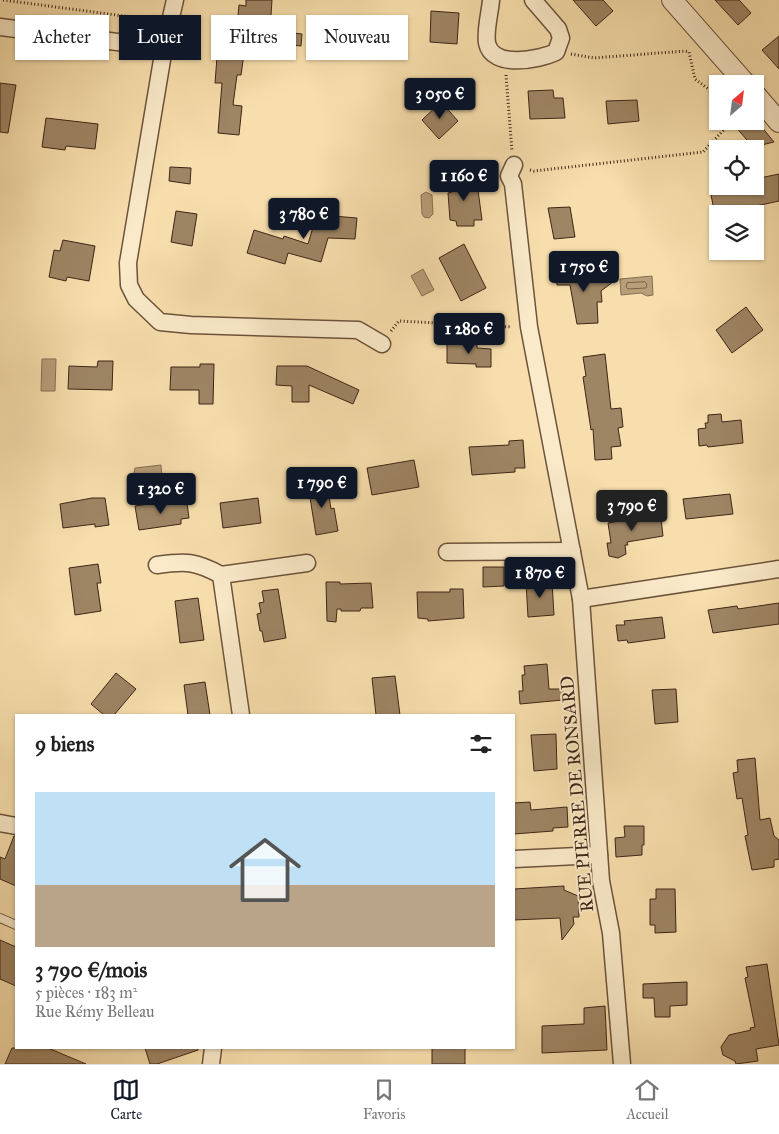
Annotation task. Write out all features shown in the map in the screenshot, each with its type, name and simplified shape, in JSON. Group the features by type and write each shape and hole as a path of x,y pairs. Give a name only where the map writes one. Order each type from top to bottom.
{"street":[{"path":"172,15 175,0"},
{"path":"491,0 487,42 491,51 498,57 507,60 546,56 556,52 561,38 558,29 533,0"},
{"path":"672,0 738,75"},
{"path":"0,27 119,42"},
{"path":"162,60 128,263 129,285 136,299 160,322 190,325 358,330 382,344"},
{"path":"764,104 779,122"},
{"name":"RUE PIERRE DE RONSARD","path":"514,165 509,176 513,184 529,327 581,599 601,881 610,934 622,1064"},
{"path":"447,552 572,551"},
{"path":"157,565 183,561 203,565 221,575 307,563"},
{"path":"581,599 779,568"},
{"path":"221,575 241,714"},
{"path":"0,823 15,826"},
{"path":"515,859 599,855"},
{"path":"211,1064 213,1049"}],"lane":[{"path":"0,918 15,925"}],"path":[{"path":"3,0 119,15"},
{"path":"556,52 594,58 685,51 689,52 695,79 709,89"},
{"path":"507,60 506,73 514,165 534,171 703,152 724,130"},
{"path":"382,344 399,321 529,327"}],"water":[{"path":"426,192 432,195 433,214 429,218 424,217 422,214 421,195"},
{"path":"423,269 434,290 422,296 411,276"},
{"path":"652,276 653,295 647,296 641,293 621,295 620,279"},
{"path":"42,359 56,359 55,391 41,391"},
{"path":"161,465 162,478 136,481 133,477 135,468"}],"building":[{"path":"246,0 272,0 271,15 238,15 239,5 246,6"},
{"path":"573,0 603,0 613,11 596,26"},
{"path":"715,0 739,0 751,13 738,25"},
{"path":"431,11 459,13 457,44 430,42"},
{"path":"296,33 302,34 301,46 296,45"},
{"path":"779,36 779,69 762,50"},
{"path":"217,60 243,60 241,75 237,75 233,105 242,106 239,135 218,133 222,83 215,83"},
{"path":"0,83 16,85 8,133 0,132"},
{"path":"553,90 554,98 563,98 565,118 530,119 528,91"},
{"path":"637,100 639,121 608,124 606,101"},
{"path":"441,102 458,121 439,139 422,120"},
{"path":"46,118 98,124 95,149 66,146 65,150 42,147"},
{"path":"738,130 764,130 774,142 764,144 764,140 747,140"},
{"path":"170,167 191,168 190,184 169,181"},
{"path":"779,174 779,201 761,205 713,205 711,195 764,195 764,177"},
{"path":"451,176 471,176 473,190 478,190 482,220 474,220 474,226 457,226 456,221 450,220 448,193 452,192"},
{"path":"570,207 575,237 554,239 548,208"},
{"path":"176,211 197,214 192,246 171,242"},
{"path":"321,215 357,218 355,239 328,238 321,262 288,253 285,264 247,253 254,230 283,239 284,236 308,244 316,217 321,219"},
{"path":"63,240 95,246 89,281 67,277 66,281 49,277 54,250 60,251"},
{"path":"464,244 486,288 461,301 439,258"},
{"path":"588,268 589,275 594,275 594,279 618,278 601,291 602,302 597,302 598,323 577,324 570,285 557,285 556,270"},
{"path":"746,307 763,330 732,353 716,330"},
{"path":"447,343 477,343 477,348 491,349 491,367 476,367 476,364 447,363"},
{"path":"605,354 611,409 621,408 623,427 618,428 621,446 611,447 612,459 595,460 593,429 591,430 583,377 586,376 583,357"},
{"path":"98,361 113,361 112,390 68,389 69,366 97,367"},
{"path":"200,364 214,364 213,404 199,404 199,390 170,390 171,367 200,367"},
{"path":"277,366 307,366 359,390 353,404 309,385 309,402 292,402 292,386 276,385"},
{"path":"721,414 722,422 741,420 743,443 708,447 707,445 699,446 698,429 706,428 705,423 708,423 708,415"},
{"path":"523,440 525,468 515,468 515,472 472,475 469,447 509,445 509,441"},
{"path":"414,460 419,487 372,495 367,468"},
{"path":"327,482 331,509 334,508 338,531 316,535 308,485"},
{"path":"730,494 733,514 686,519 683,499"},
{"path":"92,498 105,498 109,525 95,527 95,524 63,528 60,504"},
{"path":"258,498 261,523 223,528 220,503"},
{"path":"178,500 178,504 187,503 189,518 181,519 181,524 139,530 135,506"},
{"path":"651,511 652,520 661,519 663,536 627,542 628,545 625,545 626,554 618,558 609,556 607,543 611,543 608,523 637,518 636,513"},
{"path":"98,564 101,583 97,583 101,611 75,615 69,568"},
{"path":"483,567 504,567 504,586 483,587"},
{"path":"326,582 340,582 340,584 371,583 373,608 361,608 360,611 341,611 341,609 337,609 336,622 327,621"},
{"path":"552,582 554,615 528,617 526,583"},
{"path":"278,589 286,638 264,642 257,614 261,613 259,603 264,602 262,591"},
{"path":"450,589 463,589 464,618 428,621 428,619 418,618 417,592 450,592"},
{"path":"198,598 204,640 180,643 175,601"},
{"path":"779,603 779,624 713,633 708,610 737,606 738,609"},
{"path":"662,617 665,638 628,643 627,640 618,641 616,625 625,625 624,621"},
{"path":"547,664 549,689 563,689 563,700 520,704 519,691 523,691 522,675 525,675 524,666"},
{"path":"116,673 136,689 115,714 103,714 91,704"},
{"path":"395,676 400,714 376,714 372,678"},
{"path":"205,682 210,714 188,714 184,685"},
{"path":"676,689 678,722 655,724 652,690"},
{"path":"556,734 557,769 534,771 531,735"},
{"path":"755,758 760,820 770,818 774,836 779,840 779,859 774,860 774,867 752,870 745,836 748,835 742,798 737,799 733,773 738,772 737,760"},
{"path":"530,802 531,810 567,807 568,827 553,828 553,831 515,834 515,803"},
{"path":"624,826 644,826 642,855 616,857 615,838 625,837"},
{"path":"15,836 15,886 0,879 0,857 5,859"},
{"path":"564,886 564,890 578,896 579,917 573,917 574,924 562,940 560,918 515,920 515,889"},
{"path":"656,889 675,889 676,932 655,933 655,925 650,925 650,899 656,899"},
{"path":"0,940 15,947 15,986 0,979"},
{"path":"767,964 779,1045 756,1049 758,1061 736,1064 735,1061 723,1055 721,1047 729,1035 751,1030 750,1028 755,1027 745,978 748,977 746,967"},
{"path":"687,982 687,1005 670,1006 670,1017 655,1017 654,998 643,998 643,984"},
{"path":"605,1006 607,1050 542,1053 542,1026 584,1024 584,1008"},
{"path":"12,1048 15,1048 50,1049 86,1064 5,1064"},
{"path":"145,1049 198,1049 157,1064 150,1064"},
{"path":"432,1049 465,1049 465,1064 432,1064"}]}
